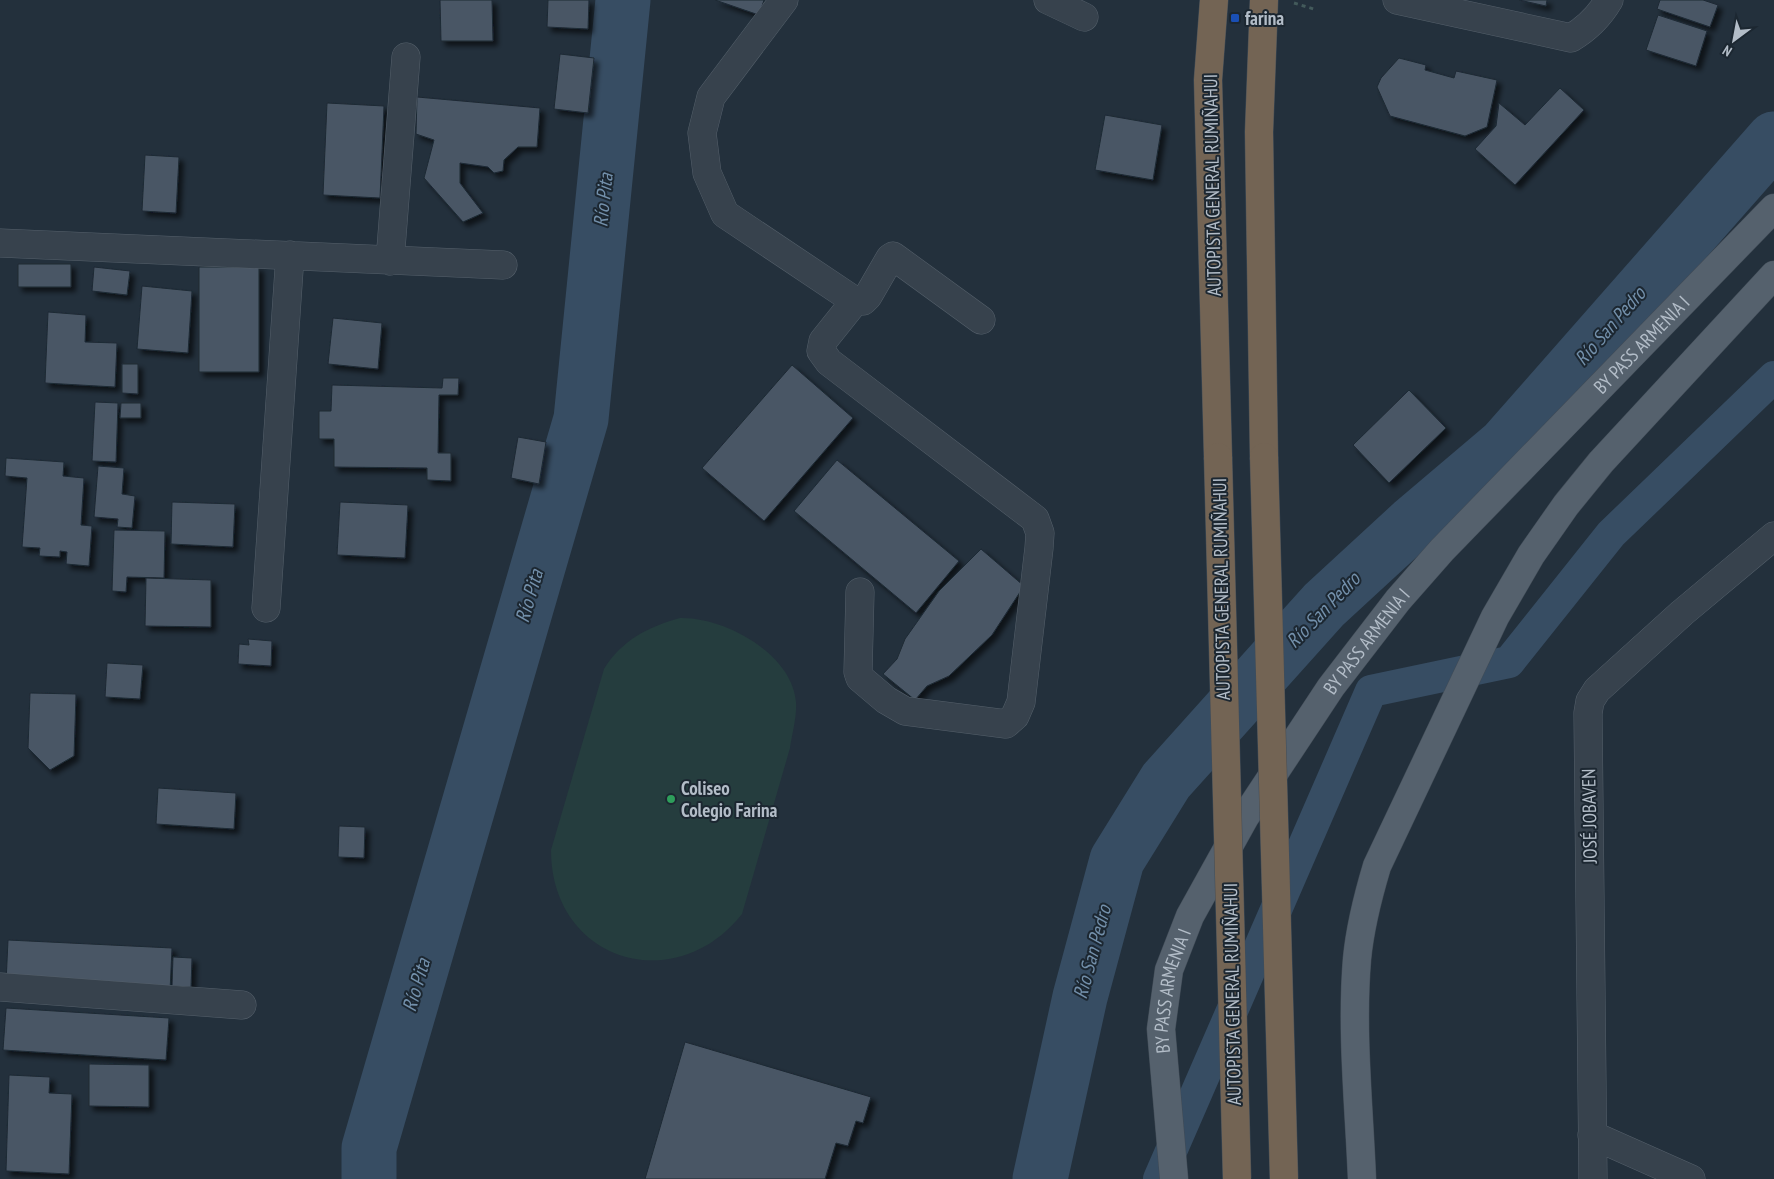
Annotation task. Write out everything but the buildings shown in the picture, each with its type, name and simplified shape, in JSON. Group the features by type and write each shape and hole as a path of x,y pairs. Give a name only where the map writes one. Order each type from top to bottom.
{"highway":[{"name":"AUTOPISTA GENERAL RUMIÑAHUI","path":"1214,0 1208,80 1236,1179"},
{"path":"1264,0 1259,132 1264,456 1284,1179"}],"main road":[{"name":"BY PASS ARMENIA I","path":"1174,1179 1165,1095 1161,1028 1169,970 1190,916 1245,817 1331,687 1398,600 1442,550 1774,208"},
{"path":"1362,1179 1356,1046 1357,968 1364,910 1377,866 1495,617 1531,555 1566,505 1601,462 1774,275"}],"street":[{"path":"784,0 711,97 702,133 707,173 725,214 855,301 863,302 893,256 981,320"},
{"path":"1048,0 1084,17"},
{"path":"1396,0 1571,38 1588,28 1601,14 1609,0"},
{"path":"390,261 406,57"},
{"path":"0,243 503,265"},
{"path":"266,608 290,255"},
{"path":"855,301 823,341 821,351 829,362 1036,519 1040,533 1039,548 1021,702 1015,716 1006,724 905,712 886,700 860,678 858,672 860,592"},
{"name":"JOSÉ JOBAVEN","path":"1593,1179 1588,723 1590,701 1597,690 1682,612 1774,536"},
{"path":"0,987 242,1005"},
{"path":"1592,1135 1691,1179"}],"path":[{"path":"1292,3 1317,10"}],"green space":[{"name":"Coliseo Colegio Farina","path":"680,618 697,619 735,631 753,641 769,654 782,668 792,684 796,702 796,714 790,748 742,914 715,940 684,955 652,960 621,956 594,941 571,919 556,888 551,850 604,669 628,642 647,630"}],"waterway":[{"name":"Río Pita","path":"369,1179 369,1148 581,419 623,0"},
{"name":"Río San Pedro","path":"1040,1179 1080,997 1117,860 1166,781 1324,605 1413,523 1505,445 1774,139"},
{"path":"1159,1179 1371,691 1509,662 1611,534 1774,377"}],"place":[{"name":"farina","path":"1235,18"},
{"name":"Coliseo Colegio Farina","path":"671,799"}]}
